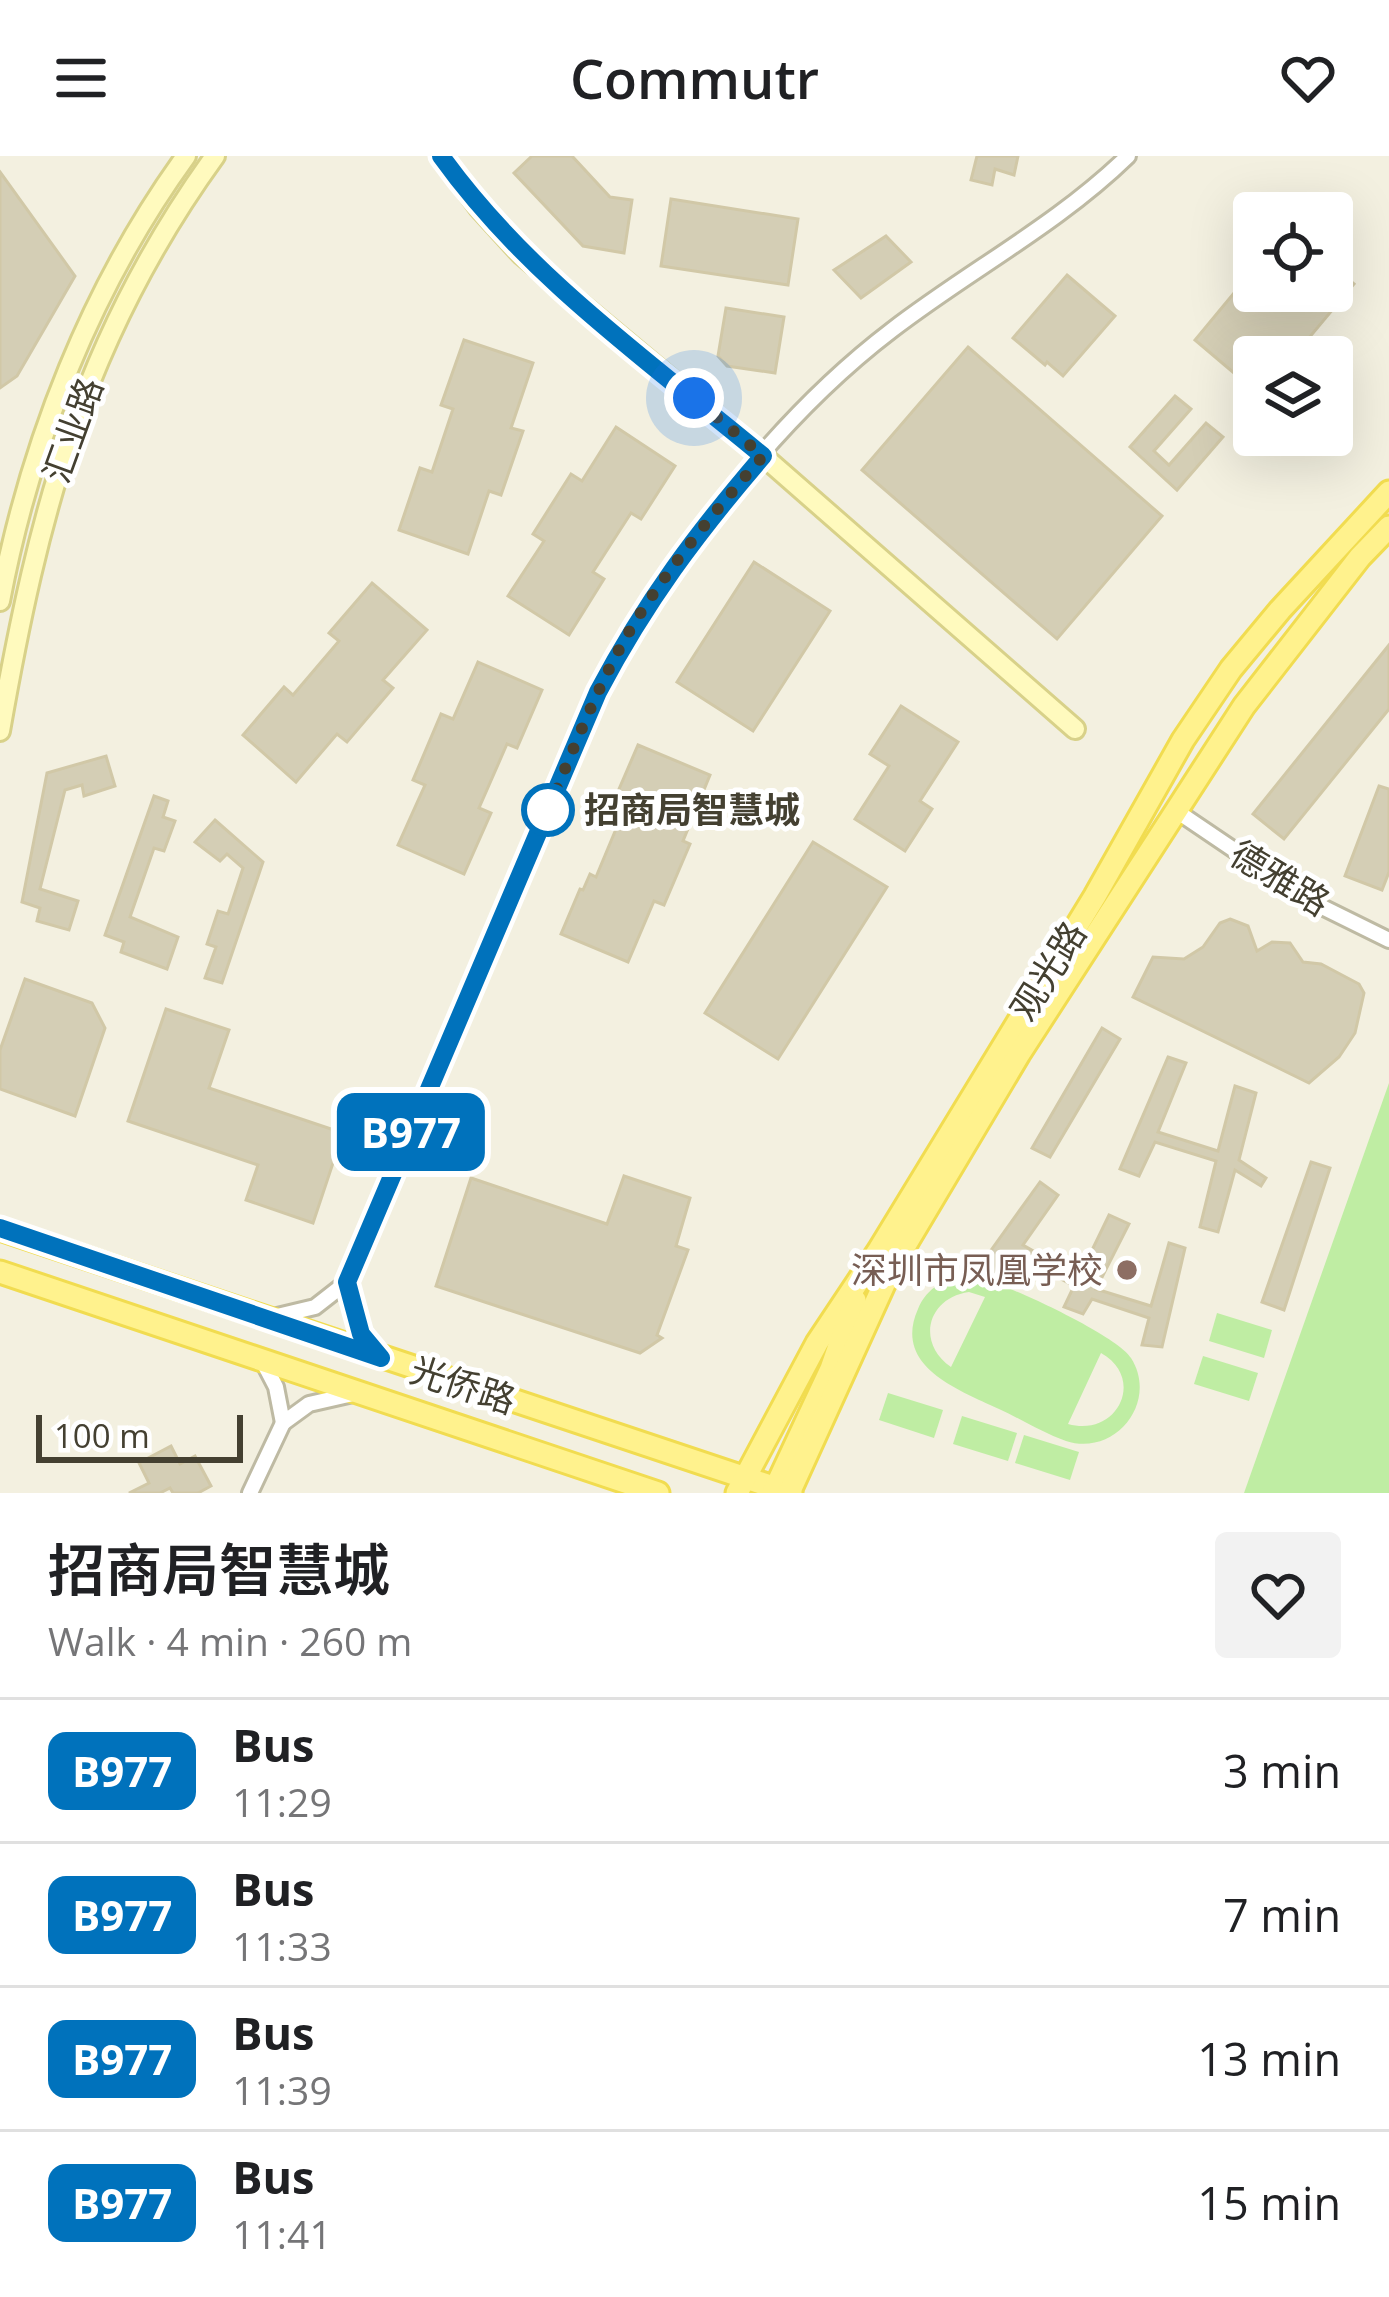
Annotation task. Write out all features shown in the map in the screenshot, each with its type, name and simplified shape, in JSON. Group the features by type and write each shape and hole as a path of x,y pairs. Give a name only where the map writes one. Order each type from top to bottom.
{"main road":[{"name":"观光路","path":"741,1486 817,1343 1095,896 1184,740 1268,625 1389,492"},
{"name":"观光路","path":"783,1492 891,1270 1019,1054 1244,706 1360,557 1389,527"},
{"name":"光侨路","path":"1,1229 741,1486 783,1492"},
{"path":"783,1492 865,1271"},
{"name":"光侨路","path":"0,1272 658,1493"},
{"path":"570,1463 605,1493"}],"street":[{"name":"汇业路","path":"0,602 29,482 76,352 135,234 186,156"},
{"name":"汇业路","path":"0,731 31,564 75,418 144,265 215,156"},
{"path":"442,156 479,208 521,254 763,456 1075,729"},
{"path":"268,1318 315,1307 347,1282 598,692 670,568 763,456 838,376 940,293 1066,211 1128,156"},
{"name":"德雅路","path":"1175,810 1308,900 1389,940"},
{"path":"347,1282 361,1334 381,1358"},
{"path":"262,1360 276,1387 283,1423"},
{"path":"250,1493 283,1423 309,1404 359,1393"}],"green space":[{"path":"1389,1083 1389,1493 1244,1493"},
{"path":"969,1275 1029,1297 1121,1348 1131,1358 1140,1392 1127,1422 1101,1441 1066,1441 934,1374 914,1346 912,1329 918,1309 938,1285","holes":["969,1292 985,1297 951,1367 933,1346 931,1323 944,1303","1101,1353 1122,1377 1120,1403 1101,1422 1068,1424"]},
{"path":"1217,1313 1272,1330 1264,1358 1209,1341"},
{"path":"1203,1356 1258,1373 1249,1401 1194,1384"},
{"path":"888,1393 943,1410 934,1438 879,1420"},
{"path":"962,1416 1017,1433 1008,1461 953,1444"},
{"path":"1024,1435 1079,1452 1070,1480 1015,1463"}],"building":[{"path":"532,156 572,156 610,197 632,200 624,253 583,246 514,173"},
{"path":"977,156 1018,156 1014,175 995,169 992,185 971,180"},
{"path":"0,172 75,276 17,376 0,388"},
{"path":"671,199 798,219 788,285 661,266"},
{"path":"886,236 911,262 861,298 834,270"},
{"path":"1067,275 1115,316 1063,376 1013,338"},
{"path":"1233,294 1233,312 1331,312 1311,336 1233,336 1233,372 1195,340"},
{"path":"726,308 784,317 775,373 727,366 718,356"},
{"path":"464,340 533,363 511,428 523,431 501,495 489,491 468,554 399,530 420,468 432,472 453,409 441,405"},
{"path":"968,347 1162,516 1057,639 862,470"},
{"path":"1175,396 1191,409 1154,451 1169,465 1206,423 1223,437 1177,490 1130,447"},
{"path":"616,427 675,466 641,519 631,513 593,572 604,579 569,635 508,596 544,541 533,534 571,474 582,481"},
{"path":"754,562 830,611 753,731 677,682"},
{"path":"372,583 427,630 383,680 393,688 347,742 337,734 296,782 243,735 284,687 293,695 339,641 329,633"},
{"path":"1389,645 1389,709 1284,839 1253,814"},
{"path":"478,662 542,690 517,748 507,744 479,808 491,813 464,874 398,845 425,785 413,780 441,714 453,719"},
{"path":"901,706 958,742 920,801 932,809 905,851 855,819 889,766 870,754"},
{"path":"638,745 710,775 683,841 690,844 664,905 654,901 628,962 561,934 580,889 590,874 596,877 621,817 612,814 616,796"},
{"path":"106,756 115,786 84,796 82,785 65,790 40,889 78,901 69,930 37,921 40,908 22,902 47,773"},
{"path":"1379,786 1389,789 1389,872 1382,890 1345,876"},
{"path":"154,796 168,801 163,817 175,821 164,851 154,848 130,917 178,937 167,969 121,952 124,942 105,935"},
{"path":"215,820 263,862 222,983 205,978 216,947 207,944 218,911 228,914 243,868 227,854 220,861 195,842"},
{"path":"813,842 887,887 778,1059 705,1013"},
{"path":"1230,919 1248,926 1257,951 1272,942 1290,943 1303,962 1321,964 1359,984 1364,993 1355,1033 1339,1057 1309,1083 1133,997 1153,957 1184,959"},
{"path":"25,979 92,1003 105,1028 75,1116 0,1089 0,1050"},
{"path":"166,1009 229,1030 209,1088 343,1133 313,1223 246,1200 258,1165 128,1121"},
{"path":"1102,1028 1120,1039 1050,1157 1032,1148"},
{"path":"1168,1057 1186,1063 1158,1132 1218,1151 1235,1086 1256,1093 1239,1160 1266,1178 1261,1186 1235,1170 1218,1232 1200,1227 1216,1161 1155,1142 1139,1176 1120,1169"},
{"path":"1311,1162 1330,1168 1284,1310 1262,1302"},
{"path":"624,1176 690,1198 676,1246 688,1250 657,1335 662,1338 640,1353 436,1286 471,1178 607,1224"},
{"path":"1040,1182 1058,1195 1023,1245 1079,1277 1109,1215 1129,1224 1096,1289 1151,1306 1169,1243 1185,1248 1162,1347 1142,1345 1149,1318 1092,1299 1083,1314 1064,1307 1074,1286 1016,1255 998,1279 979,1267"},
{"path":"171,1446 180,1464 195,1456 211,1486 198,1493 173,1493 170,1488 160,1493 129,1493 149,1483 139,1463"}],"bus line":[{"name":"B977","path":"0,1228 381,1358 361,1334 347,1282 598,692 670,568 763,456 521,254 441,156"}],"place":[{"name":"招商局智慧城","path":"548,810"},
{"name":"深圳市凤凰学校","path":"1127,1270"}],"route":[{"path":"548,810 544,819 598,692 631,629 670,568 763,456 694,398"}]}
